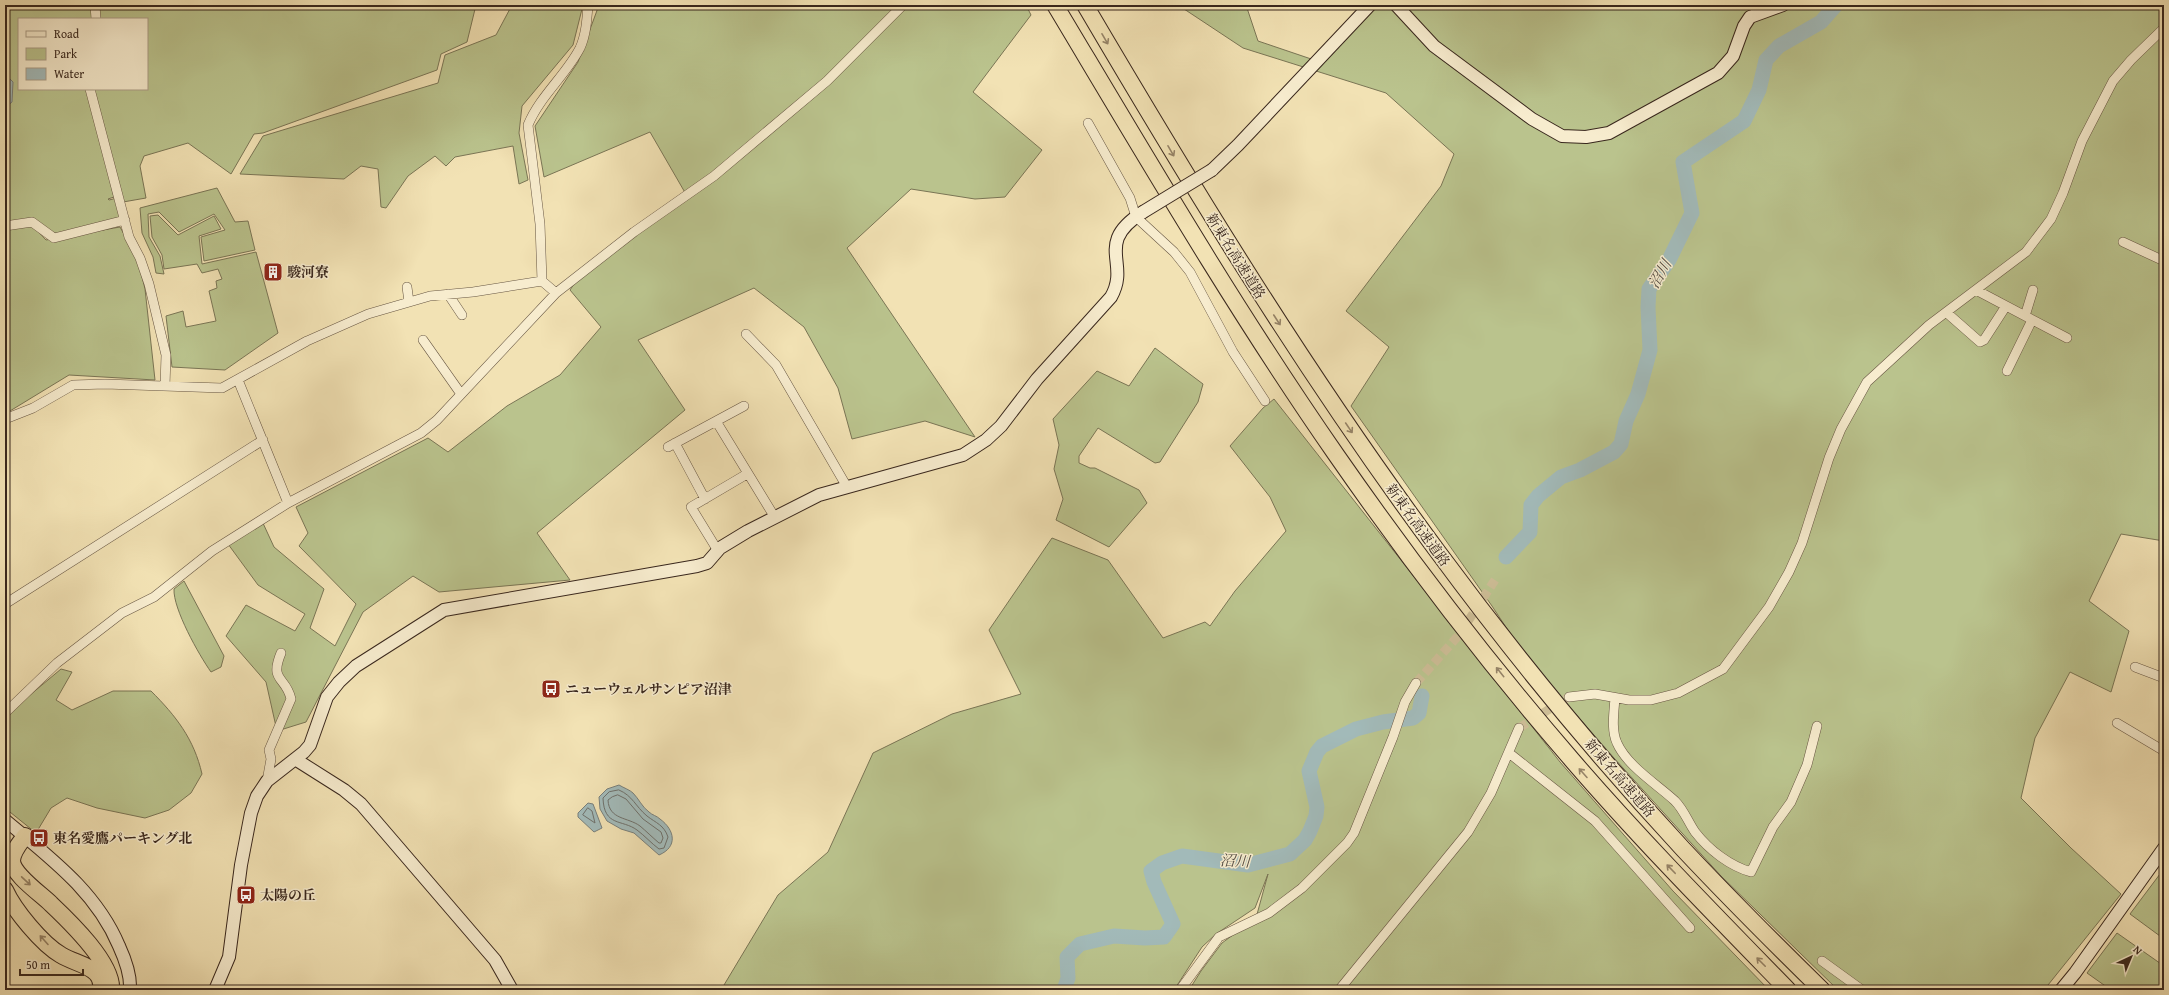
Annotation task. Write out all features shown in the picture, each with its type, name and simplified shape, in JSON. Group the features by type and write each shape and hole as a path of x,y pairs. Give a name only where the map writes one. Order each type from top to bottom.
{"highway":[{"name":"新東名高速道路","path":"1055,5 1168,194 1279,370 1338,458 1409,555 1490,660 1571,759 1644,841 1788,990"},
{"name":"新東名高速道路","path":"1085,5 1182,170 1303,360 1362,447 1439,554 1511,648 1625,785 1689,856 1822,990"},
{"path":"5,846 15,829"},
{"path":"15,829 13,866 21,877 51,904 95,952 109,975 111,990"},
{"path":"5,890 15,907 48,945 60,954 89,968 98,975 102,984 101,990"}],"street":[{"path":"95,5 96,18"},
{"path":"556,293 542,281 540,224 528,125 534,111 580,47 586,26 588,5"},
{"path":"5,713 57,663 122,613 154,597 212,551 288,503 421,433 437,420 556,293 634,232 714,176 827,81 903,5"},
{"path":"215,990 229,957 241,865 251,813 257,796 267,781 310,745 327,698 339,682 356,666 435,614 444,610 707,563 718,551 774,516 820,495 962,455 986,440 1001,426 1037,379 1111,297 1117,287 1114,248 1121,231 1139,215 1212,170 1238,145 1370,5"},
{"path":"1396,5 1434,46 1532,119 1562,136 1586,137 1610,133 1718,73 1733,56 1744,26 1750,17 1783,5"},
{"path":"1569,697 1595,694 1615,698 1659,699 1678,693 1723,669 1769,607 1789,572 1802,542 1829,458 1841,429 1867,382 1929,326 2026,252 2040,235 2063,193 2082,141 2113,81 2131,60 2164,28"},
{"path":"90,90 129,237 140,258 149,284 166,355 165,386"},
{"path":"1088,124 1139,215 1174,252 1190,272 1233,352 1265,401"},
{"path":"5,226 32,222 54,238 125,220"},
{"path":"2123,242 2164,261"},
{"path":"5,419 33,408 73,385 105,384 222,388 307,341 342,324 368,314 430,296 542,281"},
{"path":"407,286 409,302"},
{"path":"1976,290 2067,338"},
{"path":"2007,371 2028,318 2033,290"},
{"path":"448,294 462,315"},
{"path":"1947,313 1980,342 1984,340 2006,306"},
{"path":"746,334 776,365 847,487"},
{"path":"423,340 461,394"},
{"path":"238,380 288,503"},
{"path":"705,499 671,445 744,406"},
{"path":"716,421 774,516"},
{"path":"5,604 263,440"},
{"path":"718,551 691,507 748,474"},
{"path":"267,781 271,759 269,750 291,699 290,692 277,676 276,670 281,653"},
{"path":"2135,667 2164,678"},
{"path":"1180,990 1219,937 1269,913 1302,888 1347,843 1354,833 1393,737 1404,702 1416,682"},
{"path":"1615,698 1615,734 1617,744 1641,774 1675,802 1695,832 1709,847 1737,868 1751,872 1773,827 1791,802 1807,765 1817,726"},
{"path":"2117,724 2164,751"},
{"path":"1340,990 1468,832 1491,793 1519,728"},
{"path":"1509,753 1595,821 1690,928"},
{"path":"295,759 344,790 361,804 495,960 512,990"},
{"path":"15,829 67,873 95,903 106,919 122,953 128,970 130,990"},
{"path":"2061,990 2075,973 2164,848"},
{"path":"1822,961 1862,990"}],"green space":[{"path":"5,5 94,5 95,18 18,18 18,90 88,90 114,197 108,199 117,198 123,224 54,238 25,219 5,224"},
{"path":"97,5 476,5 467,42 441,54 437,70 263,133 254,134 231,174 188,143 144,156 140,166 146,198 123,202 90,90 148,90 148,18 97,18"},
{"path":"512,5 583,5 573,45 522,106 519,133 528,180 519,184 513,146 455,157 446,166 435,156 408,176 386,208 381,207 378,169 361,166 344,179 240,174 263,136 438,83 445,55 496,35"},
{"path":"599,5 1026,5 1031,15 973,92 1042,150 1005,197 975,199 911,189 847,248 975,437 925,421 852,439 838,388 804,327 754,288 638,340 685,410 537,533 570,580 439,592 413,576 363,612 306,722 277,731 266,682 226,636 246,605 295,631 305,614 258,585 228,544 262,521 274,547 324,589 310,628 335,646 356,604 299,546 308,533 296,507 428,438 448,452 507,406 560,375 601,327 570,290 576,281 687,196 650,132 544,177 535,126 578,62"},
{"path":"1178,5 1246,5 1258,41 1323,63 1376,5 1391,5 1436,43 1399,5 2164,5 2164,541 2121,534 2089,601 2129,631 2111,692 2070,672 2035,738 2021,798 2071,848 2121,894 2044,990 1838,990 1721,876 1614,758 1525,656 1492,606 1351,406 1389,347 1346,311 1441,186 1454,154 1386,93 1243,48"},
{"path":"217,188 235,222 248,221 255,250 204,261 201,237 225,230 214,214 179,232 159,212 148,214 149,237 160,256 164,274 156,273 153,257 142,233 140,208"},
{"path":"158,215 178,235 214,216 221,229 199,236 202,264 256,252 278,333 225,370 172,367 166,316 183,311 186,327 216,321 209,291 217,288 216,281 222,279 218,269 202,273 197,264 164,269 162,255 152,237 150,216"},
{"path":"33,226 46,240 120,227 138,260 145,289 155,380 69,375 5,414 5,228"},
{"path":"1155,348 1203,384 1198,402 1160,462 1155,463 1098,428 1079,456 1079,463 1090,468 1095,468 1139,490 1147,503 1109,547 1056,520 1063,499 1054,469 1059,445 1053,419 1097,371 1129,386"},
{"path":"1274,399 1560,762 1673,891 1769,990 1189,990 1222,943 1256,918 1268,874 1255,908 1216,934 1202,947 1174,990 721,990 778,895 828,852 873,753 952,714 1021,694 989,630 1052,538 1108,560 1163,638 1205,622 1210,626 1235,591 1286,531 1270,497 1230,446 1263,408"},
{"path":"184,581 224,656 221,667 211,672 200,655 182,620 175,598 174,589"},
{"path":"61,669 72,672 56,700 72,710 113,691 151,691 183,729 199,761 202,774 191,793 169,810 145,818 97,808 67,798 51,808 36,833 5,808 5,786 7,782 5,777 5,716"},
{"path":"2160,874 2164,877 2164,939 2130,914"},
{"path":"2117,933 2164,966 2164,990 2111,990 2087,973"}],"water":[{"path":"5,74 13,82 12,102 5,108"},
{"path":"619,785 633,793 647,810 659,818 669,828 672,843 665,852 659,855 634,833 621,829 607,821 600,809 599,797 607,789"},
{"path":"588,803 593,804 602,828 594,832 578,817 578,813"}],"waterway":[{"name":"沼川","path":"1506,557 1530,532 1531,505 1538,496 1561,477 1580,470 1614,452 1621,444 1626,421 1638,394 1650,350 1648,307 1649,289 1669,260 1692,213 1683,162 1744,121 1759,90 1766,60 1779,46 1821,22 1836,5"},
{"name":"沼川","path":"1064,990 1068,978 1067,957 1080,944 1114,936 1145,938 1164,937 1173,924 1154,882 1151,871 1162,863 1182,856 1248,865 1290,854 1305,840 1316,816 1317,807 1309,771 1317,752 1322,746 1356,729 1383,722 1413,718 1419,713 1422,696"}],"tunnel":[{"path":"1416,683 1459,635 1495,580"},
{"path":"1519,728 1569,697"}],"place":[{"name":"駿河寮","path":"273,272"},
{"name":"ニューウェルサンピア沼津","path":"551,689"},
{"name":"東名愛鷹パーキング北","path":"39,838"},
{"name":"太陽の丘","path":"246,895"}]}
